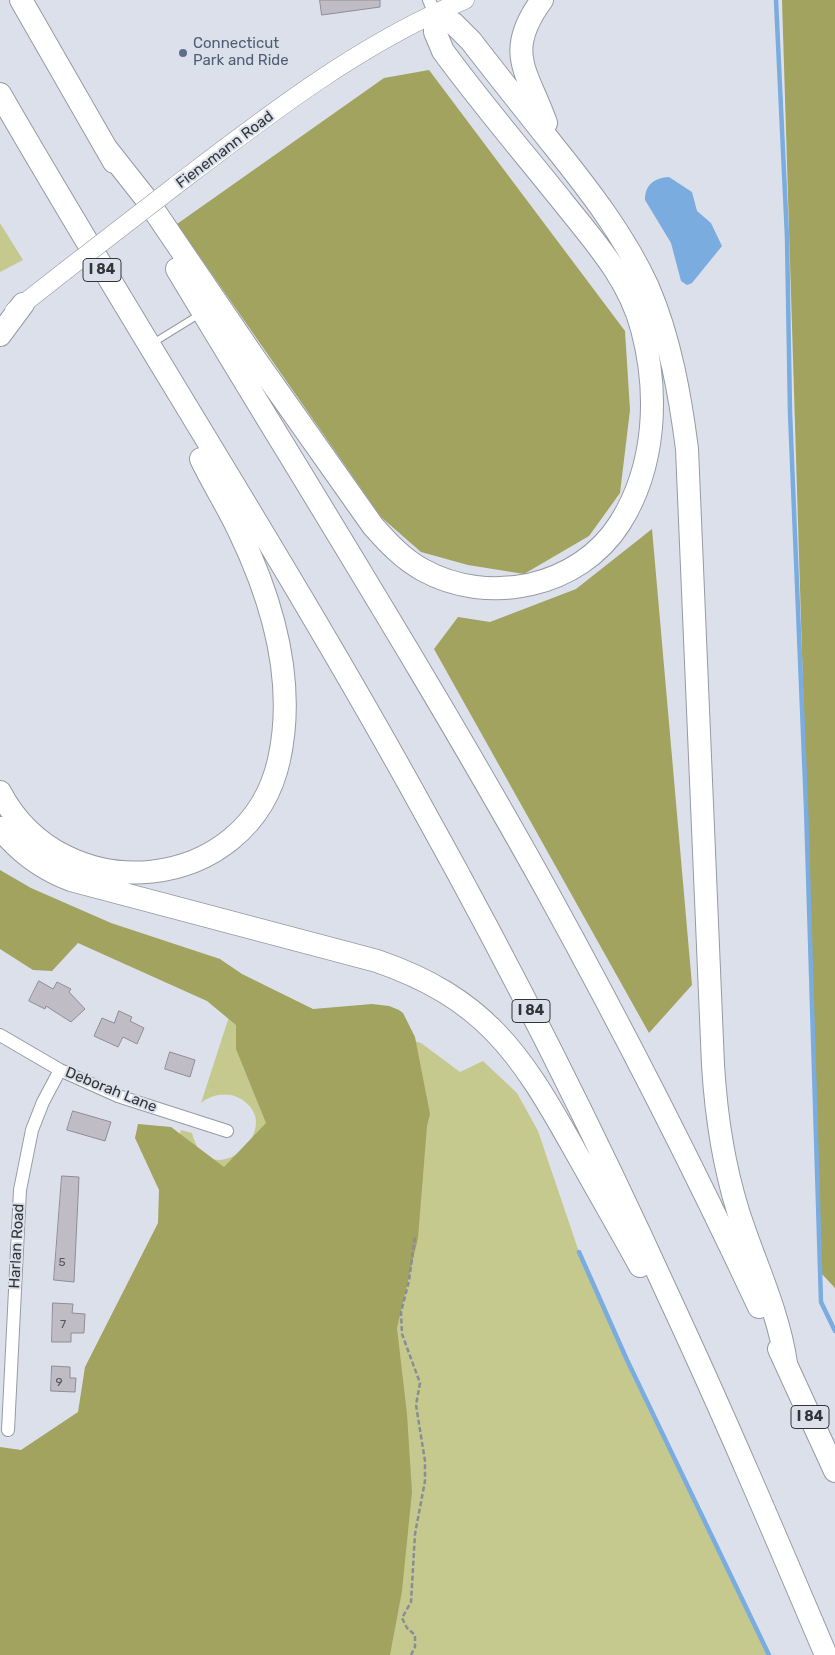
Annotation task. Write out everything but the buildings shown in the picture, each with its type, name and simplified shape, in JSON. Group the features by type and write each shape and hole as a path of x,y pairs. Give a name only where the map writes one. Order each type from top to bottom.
{"highway":[{"name":"I 84","path":"21,0 203,312 394,627 546,890 652,1090 786,1363 835,1471"},
{"path":"542,0 525,31 522,44 522,64 552,143"},
{"path":"106,148 147,200 253,356 366,515 392,547 421,569 461,585 488,588 516,588 555,577 588,557 610,536 625,515 637,486 647,450 652,420 650,373 642,331 628,292 604,254 443,51 435,32 432,7"},
{"path":"432,7 458,27 552,143 612,222 640,272 661,324 680,399 690,485 713,1065 717,1113 733,1195 774,1310 786,1363"},
{"name":"I 84","path":"0,94 148,346 343,668 458,872 575,1099 690,1342 826,1655"},
{"path":"0,335 23,304"},
{"path":"0,792 19,822 52,849 88,867 130,874 175,868 210,852 239,830 256,810 268,791 278,760 283,721 281,668 274,622 246,545 195,446 180,397"},
{"path":"0,828 27,856 52,872 71,880 377,961 416,977 466,1006 505,1041 532,1076 645,1275 690,1342"}],"main road":[{"name":"Fienemann Road","path":"0,322 175,186 306,90 432,7 465,0"}],"street":[{"name":"Deborah Lane","path":"0,1035 60,1070 145,1106 227,1131"},
{"name":"Harlan Road","path":"8,1430 20,1190 32,1130 43,1102 60,1070"}],"lane":[{"path":"148,346 203,312"}],"path":[{"path":"411,1655 415,1647 415,1635 407,1628 402,1618 411,1602 415,1534 425,1481 425,1461 416,1405 420,1383 402,1334 401,1312 409,1281 415,1236"}],"green space":[{"path":"782,0 835,0 835,1288 821,1273"},
{"path":"429,70 625,331 630,410 620,493 589,536 524,574 468,565 421,552 381,517 177,224 384,78"},
{"path":"0,223 23,260 0,272"},
{"path":"652,529 692,985 649,1033 434,649 458,617 490,622 576,589"},
{"path":"0,870 31,888 111,923 220,959 242,974 313,1009 372,1004 389,1006 399,1010 403,1013 415,1037 430,1114 427,1126 418,1238 397,1328 407,1414 412,1492 402,1591 390,1655 0,1655 0,1447 21,1450 78,1412 85,1367 158,1223 159,1190 135,1138 138,1124 171,1127 224,1167 266,1123 236,1049 236,1025 207,1001 78,943 52,971 33,970 0,949"},
{"path":"239,986 421,1043 460,1072 483,1061 517,1093 538,1131 579,1252 627,1360 769,1655 0,1655 0,1472 154,1418 166,1184 181,1130 192,1133 201,1152 214,1159 228,1158 242,1150 252,1138 256,1123 252,1109 237,1097 218,1095 201,1103"}],"water":[{"path":"669,177 692,192 697,211 711,223 722,246 692,283 687,285 681,281 671,243 645,200 645,194 649,186 655,180"}],"waterway":[{"path":"776,0 787,237 790,412 806,807 821,1302 835,1331"},
{"path":"579,1252 627,1360 769,1655"}],"place":[{"name":"Connecticut Park and Ride","path":"183,53"}]}
